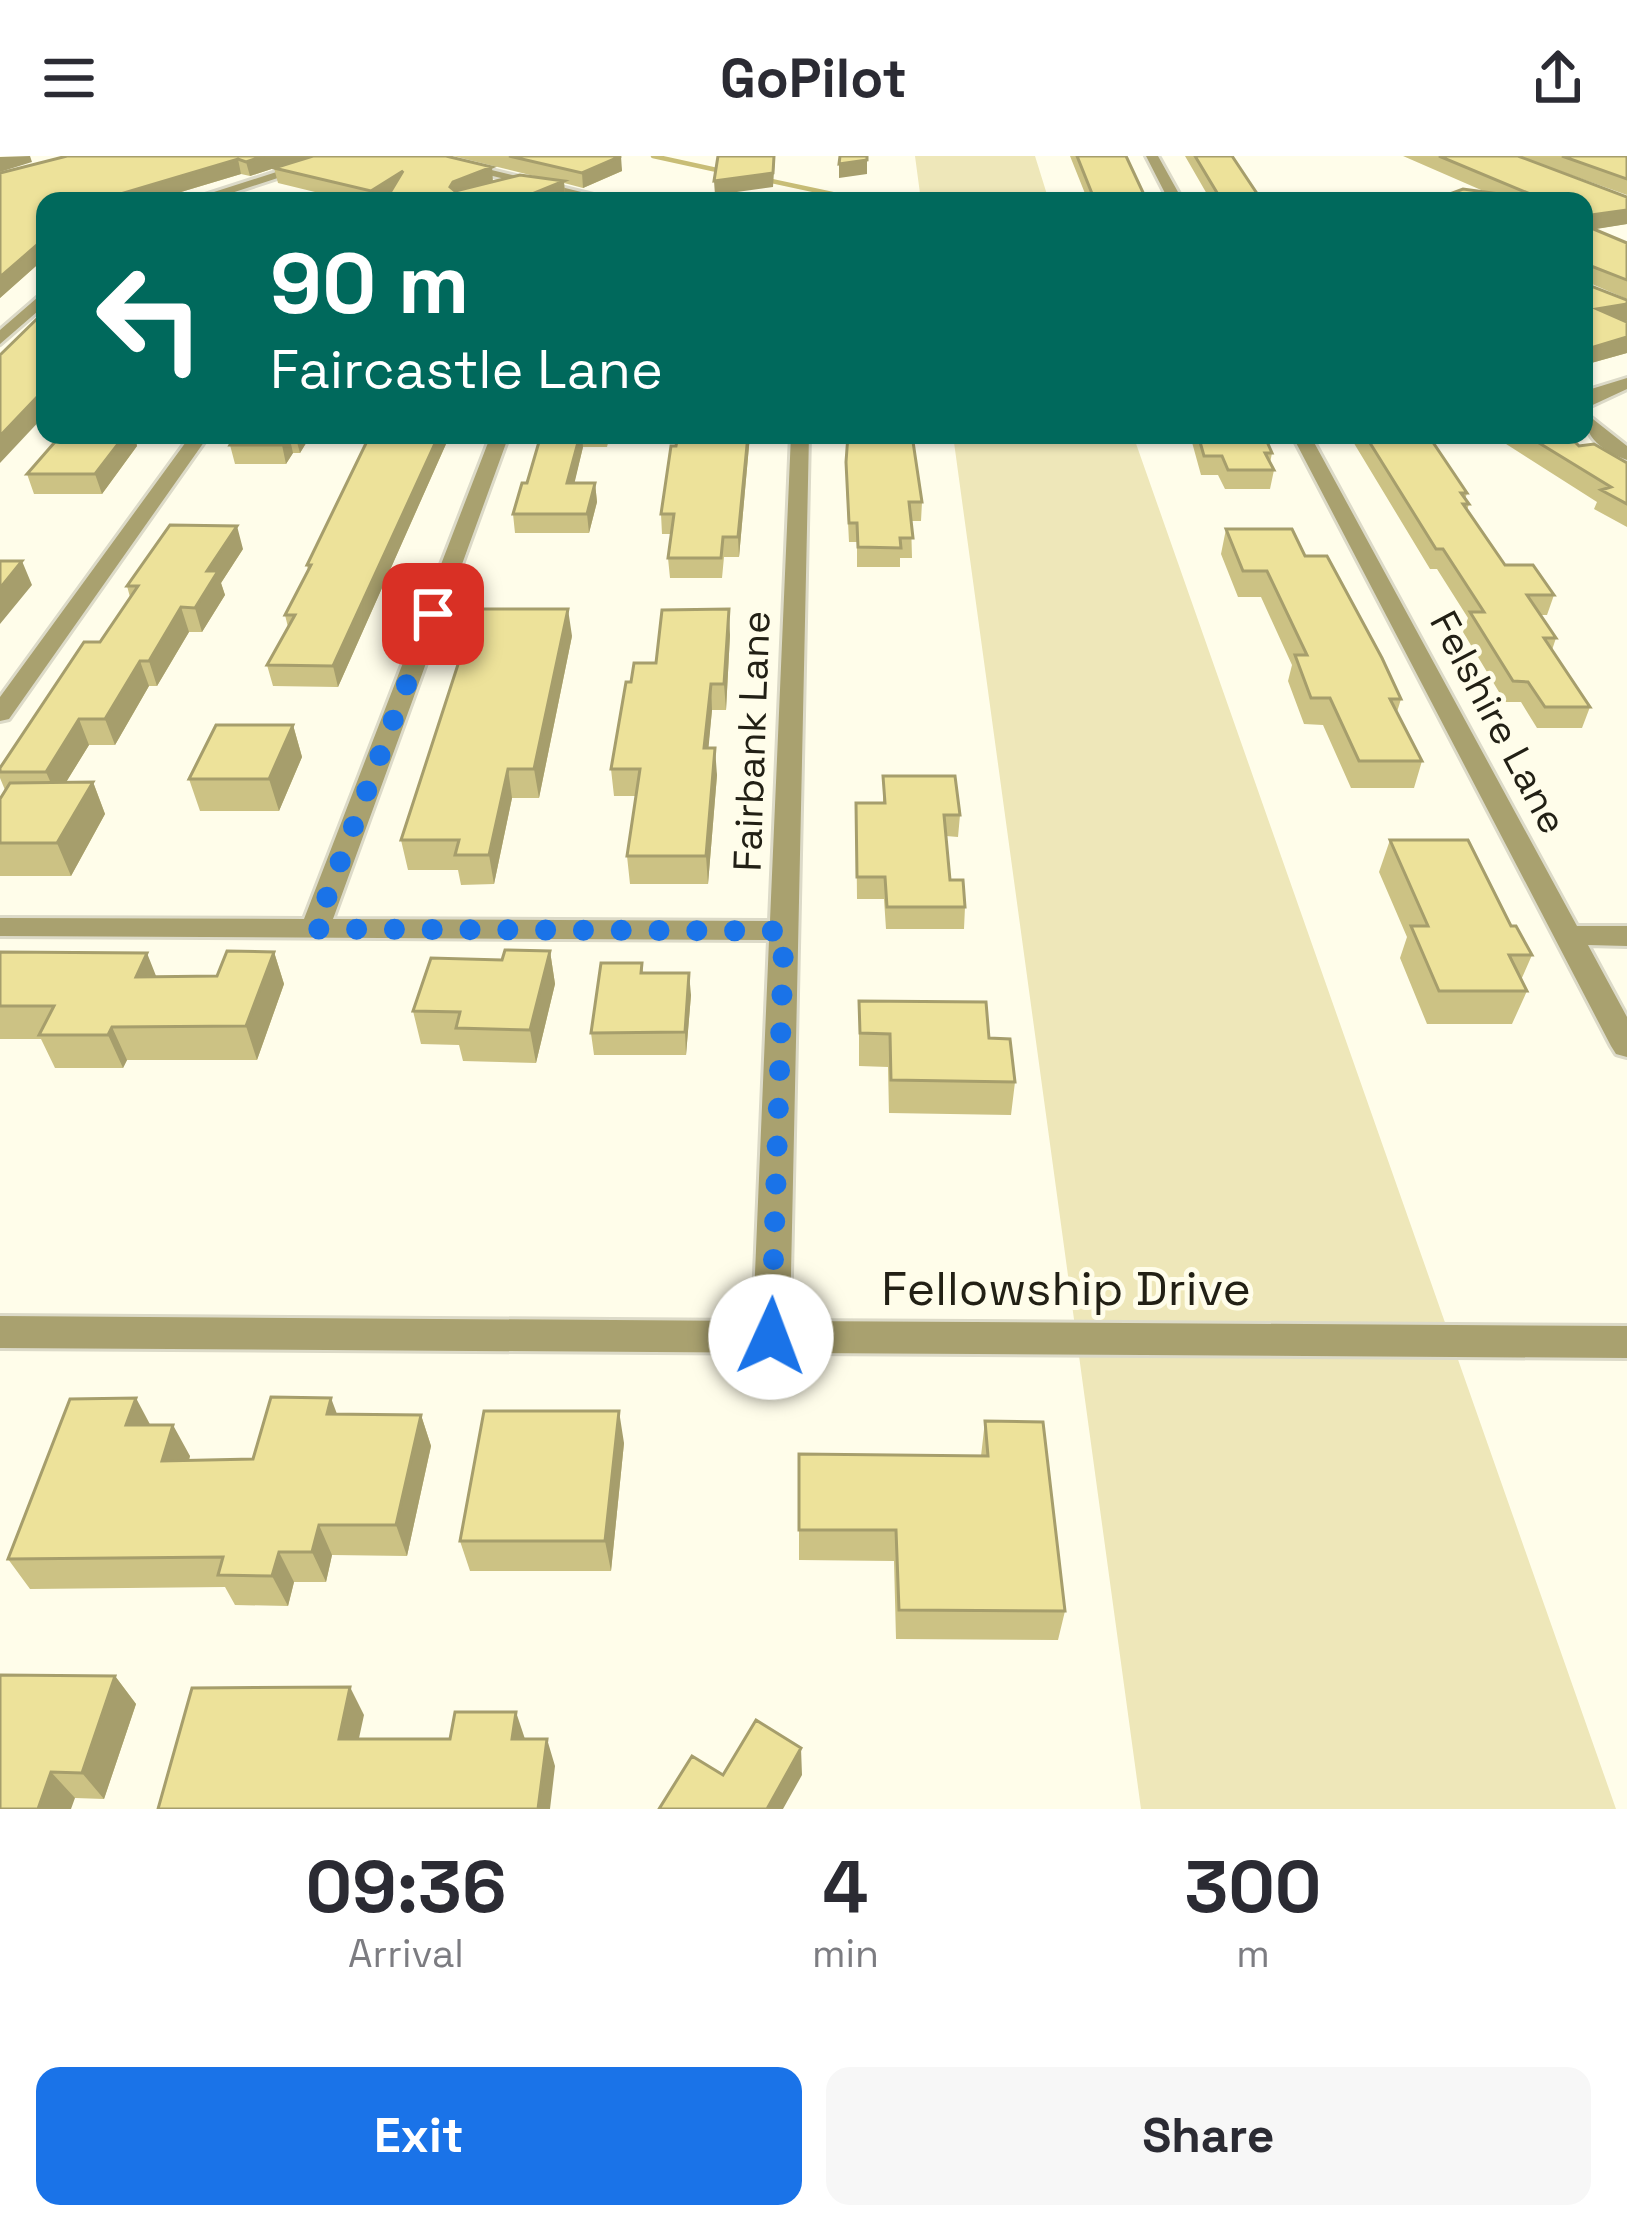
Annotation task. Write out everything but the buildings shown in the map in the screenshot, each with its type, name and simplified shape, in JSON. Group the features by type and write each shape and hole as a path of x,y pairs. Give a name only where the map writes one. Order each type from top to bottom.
{"street":[{"path":"223,192 339,156"},
{"path":"418,156 573,192"},
{"path":"1152,156 1171,192"},
{"path":"489,192 522,180"},
{"path":"0,339 36,305"},
{"path":"1593,395 1627,383"},
{"path":"1593,428 1627,454"},
{"path":"0,714 194,444"},
{"path":"315,929 497,444"},
{"name":"Fairbank Lane","path":"771,1337 800,444"},
{"name":"Felshire Lane","path":"1306,444 1627,1046"},
{"path":"0,927 784,931"},
{"path":"1569,935 1627,936"},
{"name":"Fellowship Drive","path":"0,1333 1627,1342"}],"shaded area":[{"path":"915,156 1035,156 1046,192 920,192"},
{"path":"954,444 1136,444 1616,1809 1141,1809"}],"waterway":[{"path":"653,156 726,172"},
{"path":"762,179 823,192"}],"route":[{"path":"433,614 315,929 784,931 771,1337"}]}
